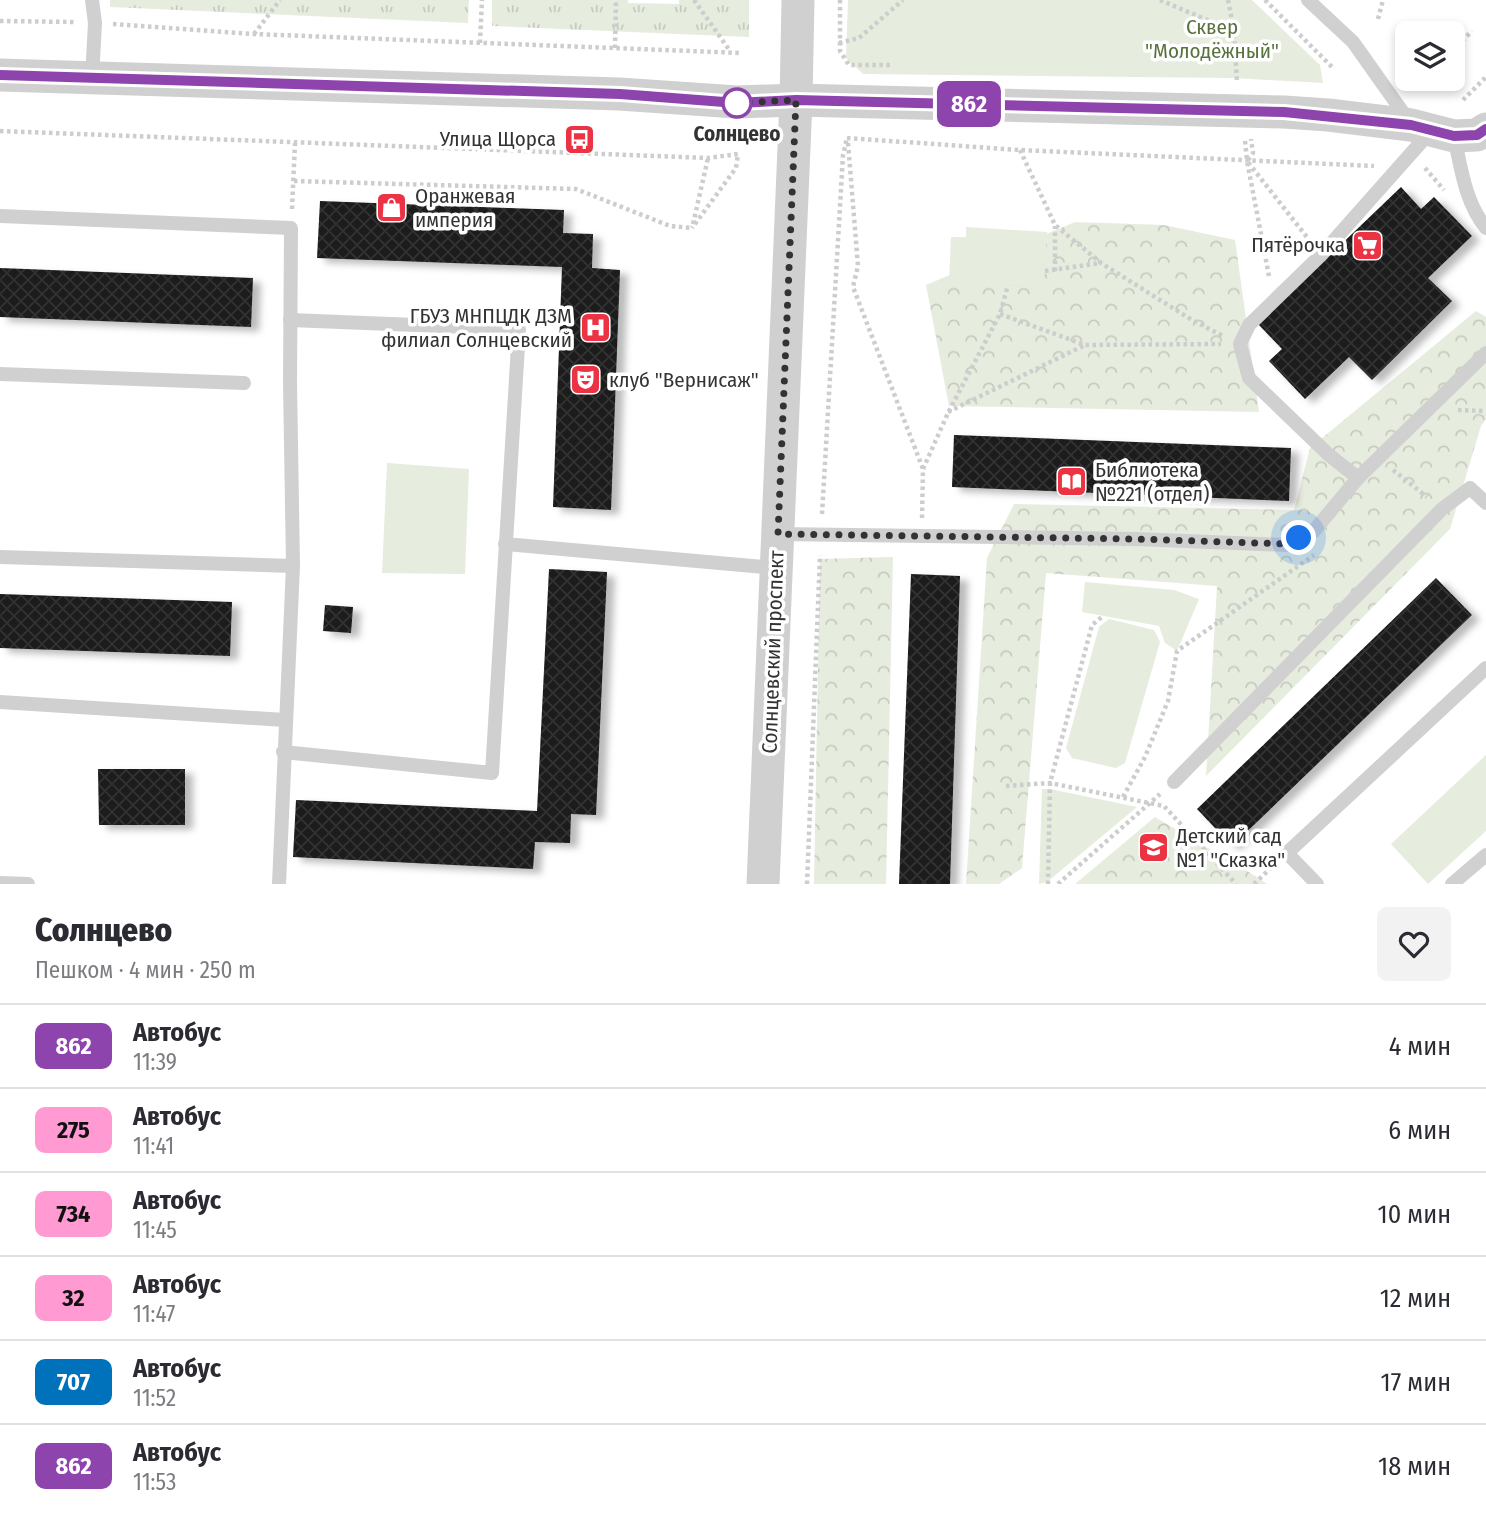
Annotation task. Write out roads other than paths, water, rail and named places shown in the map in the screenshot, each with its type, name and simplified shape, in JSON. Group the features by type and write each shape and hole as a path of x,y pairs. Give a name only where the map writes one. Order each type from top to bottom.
{"street":[{"name":"Солнцевский проспект","path":"763,884 798,0"},
{"path":"0,75 620,94 737,103 796,100 1284,112 1446,130"}],"lane":[{"path":"92,78 95,23 93,0"},
{"path":"1308,0 1446,130 1476,216 1486,228"},
{"path":"1358,478 1320,447 1249,378 1240,344 1249,325 1446,130"},
{"path":"0,216 291,228 293,566 279,884"},
{"path":"283,752 492,773 519,329 290,320"},
{"path":"778,534 1286,544 1313,532 1358,478 1486,353"},
{"path":"0,374 244,383"},
{"path":"1174,782 1442,509 1469,488 1486,503"},
{"path":"505,544 775,568"},
{"path":"0,557 293,566"},
{"path":"1317,884 1287,853 1486,668"},
{"path":"0,702 285,720"},
{"path":"1452,884 1486,855"},
{"path":"0,883 29,884"}],"place":[{"name":"Солнцево","path":"737,103"},
{"name":"Улица Щорса","path":"579,139"},
{"name":"Оранжевая империя","path":"392,208"},
{"name":"Пятёрочка","path":"1368,245"},
{"name":"ГБУЗ МНПЦДК ДЗМ филиал Солнцевский","path":"595,328"},
{"name":"клуб \"Вернисаж\"","path":"586,380"},
{"name":"Библиотека №221 (отдел)","path":"1072,482"},
{"name":"Детский сад №1 \"Сказка\"","path":"1153,848"}],"park label":[{"name":"Сквер \"Молодёжный\"","path":"1212,39"}]}
